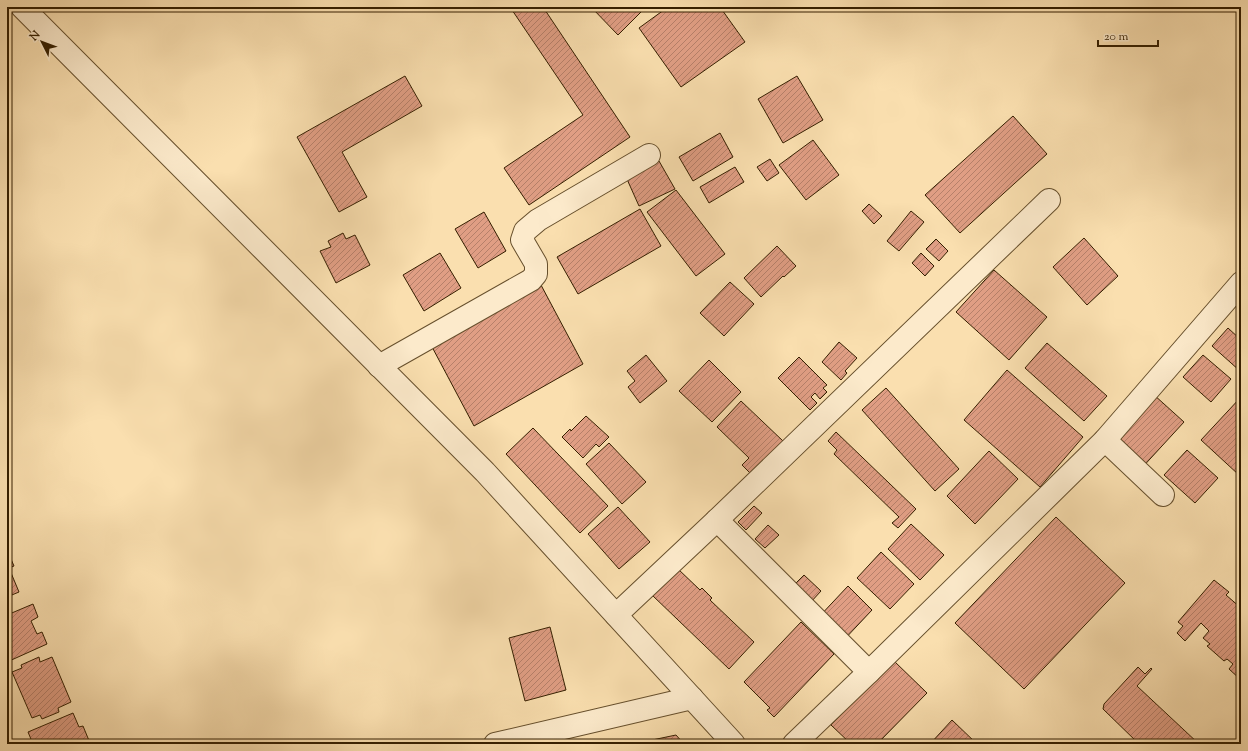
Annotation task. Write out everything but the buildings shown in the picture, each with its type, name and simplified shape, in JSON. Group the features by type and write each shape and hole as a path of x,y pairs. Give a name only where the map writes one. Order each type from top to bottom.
{"street":[{"path":"22,7 485,472 734,744"},
{"path":"379,366 531,280 536,274 536,264 522,240 525,231 538,220 649,155"},
{"path":"616,615 717,520 1049,200"},
{"path":"794,744 1105,440 1241,283"},
{"path":"1105,440 1163,495"},
{"path":"717,520 869,672"},
{"path":"495,744 692,698"}]}
